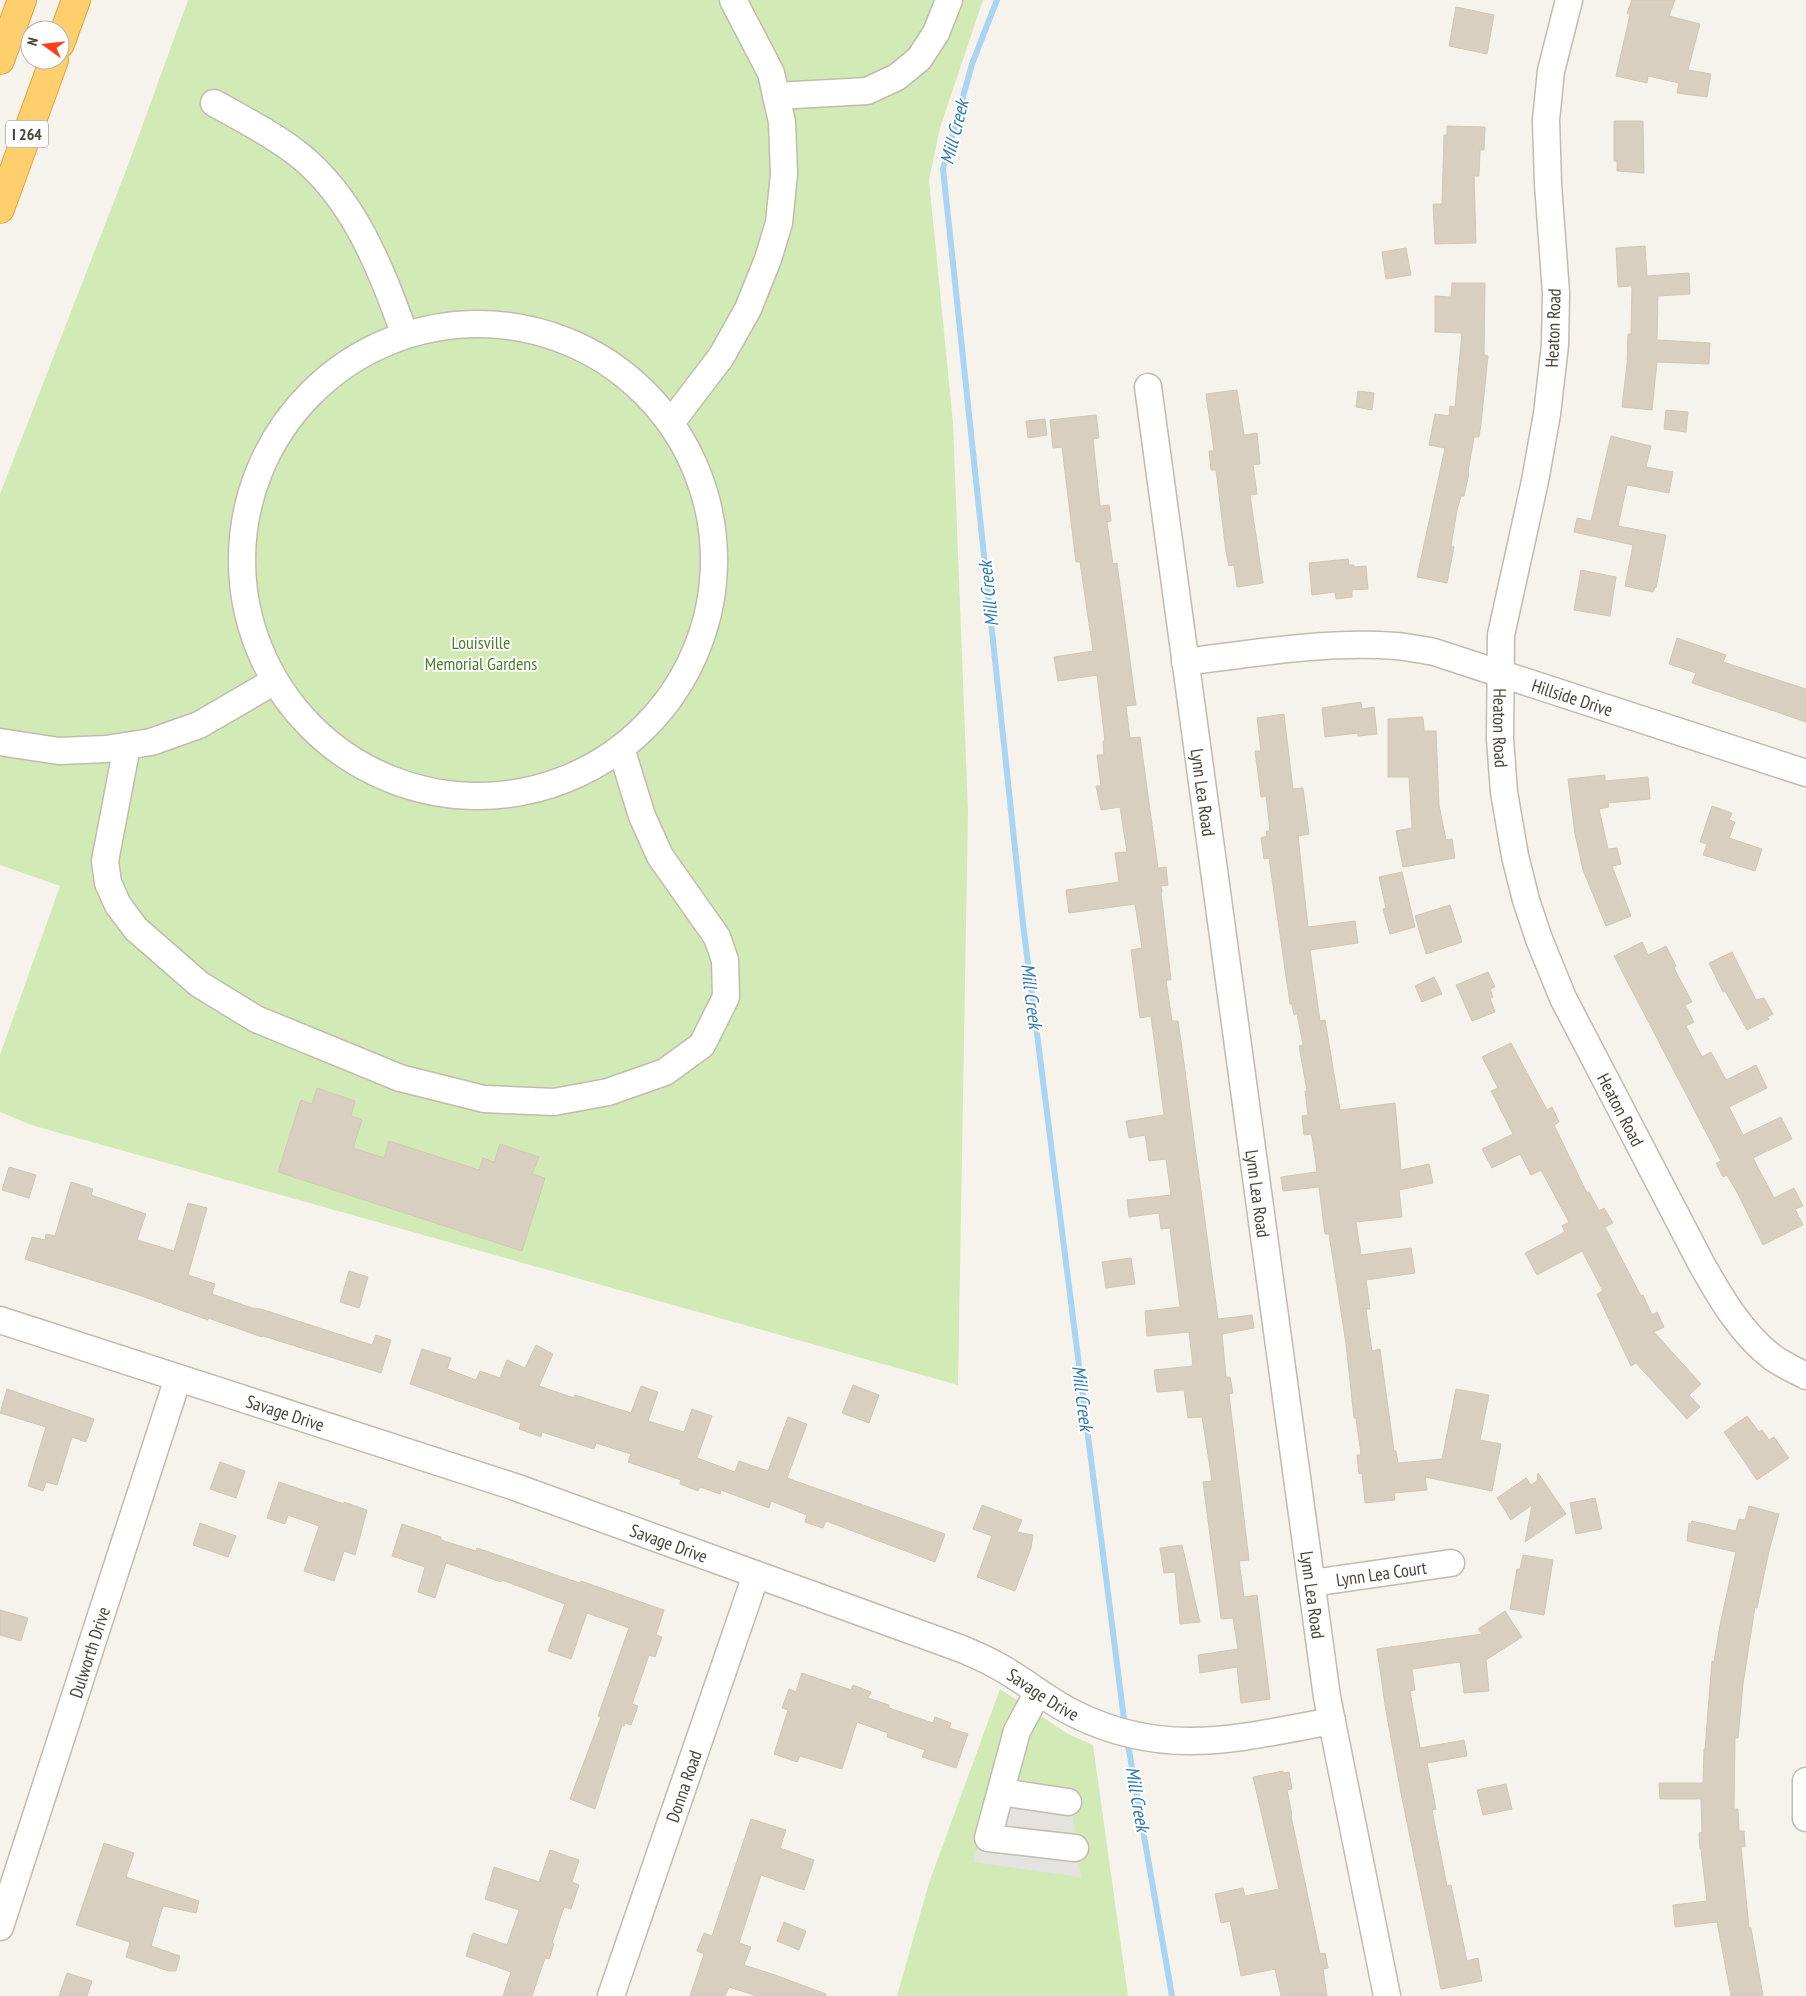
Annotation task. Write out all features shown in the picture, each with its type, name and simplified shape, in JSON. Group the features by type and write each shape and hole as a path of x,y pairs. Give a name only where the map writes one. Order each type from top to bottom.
{"highway":[{"path":"0,60 22,0"},
{"path":"69,20 76,0"},
{"name":"I 264","path":"0,209 50,70"}],"street":[{"path":"673,420 725,349 748,309 779,223 784,174 782,122 771,73 733,0"},
{"path":"776,96 867,92 897,78 919,59 936,33 950,0"},
{"name":"Heaton Road","path":"1569,0 1552,70 1546,120 1548,184 1556,293 1554,355 1548,414 1501,635 1501,756 1504,792 1515,856 1526,900 1539,939 1563,998 1720,1297 1746,1332 1772,1357 1806,1376"},
{"path":"214,103 261,128 299,155 332,188 357,225 380,269 405,335"},
{"path":"476,322 520,326 561,340 605,359 637,385 673,420 702,484 714,542 710,598 695,653 668,700 629,742 596,765 553,786 494,798 450,796 403,786 370,771 337,752 303,721 273,682 255,641 244,593 245,536 259,476 275,439 298,407 336,374 372,348 405,335 439,326 476,322"},
{"name":"Lynn Lea Road","path":"1148,387 1332,1721 1387,1996"},
{"name":"Hillside Drive","path":"1185,662 1353,645 1398,646 1434,652 1806,773"},
{"path":"0,742 59,750 106,749 151,742 199,725 273,682"},
{"path":"127,746 104,861 108,883 118,906 136,929 192,978 256,1019 400,1078 484,1099 554,1102 608,1092 665,1072 702,1045 726,997 725,960 717,937 660,856 642,816 621,748"},
{"name":"Savage Drive","path":"0,1320 515,1487 962,1650 994,1664 1074,1714 1112,1730 1148,1740 1186,1742 1228,1740 1332,1721"},
{"name":"Dulworth Drive","path":"0,1927 178,1378"},
{"name":"Lynn Lea Court","path":"1312,1583 1450,1563"},
{"name":"Donna Road","path":"611,1996 756,1575"},
{"path":"1038,1692 1017,1731 988,1838 1075,1848"},
{"path":"1806,1781 1806,1818"},
{"path":"1001,1792 1068,1802"}],"green space":[{"name":"Louisville Memorial Gardens","path":"188,0 983,0 940,128 929,180 953,423 968,811 958,1385 31,1125 0,1112 0,1055 60,886 0,865 0,494 127,168"},
{"path":"1000,1689 1068,1734 1093,1745 1128,1996 897,1996 929,1883"}],"shaded area":[{"path":"1001,1775 1070,1794 1081,1877 973,1862"}],"building":[{"path":"1632,0 1675,0 1669,16 1700,24 1688,70 1711,74 1707,97 1677,93 1679,83 1648,76 1647,83 1616,76 1630,15 1627,13"},
{"path":"1456,7 1494,15 1487,54 1449,46"},
{"path":"1614,121 1643,121 1644,173 1617,171 1617,161 1614,161"},
{"path":"1447,126 1485,127 1484,150 1480,150 1479,176 1474,176 1476,243 1435,244 1433,204 1442,204 1444,135 1447,135"},
{"path":"1645,246 1647,276 1689,273 1690,294 1658,296 1657,340 1710,343 1709,364 1657,362 1652,410 1622,407 1628,334 1631,334 1632,286 1618,287 1616,248"},
{"path":"1406,248 1411,275 1386,279 1382,252"},
{"path":"1452,283 1485,283 1484,355 1488,356 1479,437 1474,437 1464,496 1461,496 1457,510 1451,546 1454,547 1447,583 1417,577 1445,448 1429,445 1435,414 1449,416 1450,406 1455,407 1462,333 1435,332 1435,296 1451,297"},
{"path":"1237,390 1244,435 1257,433 1260,464 1253,465 1257,494 1250,495 1263,583 1237,587 1234,565 1229,566 1226,552 1216,470 1211,470 1209,451 1214,451 1206,394"},
{"path":"1358,391 1374,393 1372,410 1356,407"},
{"path":"1666,410 1688,412 1686,432 1664,429"},
{"path":"1096,415 1099,438 1093,439 1100,506 1109,505 1111,521 1107,522 1113,564 1117,563 1136,705 1126,706 1130,738 1140,737 1158,868 1166,867 1168,885 1161,886 1161,892 1171,980 1166,980 1172,1021 1178,1021 1218,1319 1252,1315 1254,1328 1222,1334 1226,1377 1230,1377 1233,1393 1229,1394 1249,1560 1239,1561 1244,1597 1257,1595 1270,1699 1241,1703 1237,1667 1200,1673 1198,1655 1238,1649 1233,1618 1221,1619 1203,1482 1212,1481 1202,1417 1188,1418 1184,1390 1157,1392 1154,1370 1193,1366 1189,1332 1147,1336 1145,1311 1180,1307 1170,1228 1161,1229 1159,1213 1129,1217 1127,1200 1171,1195 1166,1159 1149,1161 1145,1135 1129,1138 1126,1121 1164,1115 1151,1016 1140,1018 1131,950 1142,948 1135,904 1069,913 1066,890 1119,882 1115,853 1127,852 1120,807 1101,810 1096,786 1101,786 1097,755 1104,755 1103,741 1105,741 1097,675 1058,681 1054,657 1093,651 1080,562 1076,562 1062,447 1053,448 1050,420"},
{"path":"1045,419 1047,435 1028,438 1026,421"},
{"path":"1611,436 1651,446 1646,467 1673,472 1669,493 1627,485 1618,526 1666,535 1656,588 1653,592 1625,586 1633,545 1574,532 1577,518 1591,521"},
{"path":"1348,559 1349,565 1354,565 1354,567 1366,566 1368,589 1352,590 1352,597 1336,599 1335,592 1312,595 1309,563"},
{"path":"1581,570 1616,577 1610,616 1574,610"},
{"path":"1677,638 1726,655 1723,662 1806,689 1806,722 1692,683 1696,673 1669,664"},
{"path":"1361,702 1362,709 1374,707 1377,734 1358,736 1358,733 1325,737 1322,708"},
{"path":"1284,714 1293,789 1303,788 1309,834 1298,836 1308,927 1355,921 1358,943 1310,950 1320,1021 1325,1020 1340,1110 1395,1103 1401,1170 1429,1164 1433,1183 1399,1190 1402,1217 1356,1222 1361,1255 1411,1248 1415,1273 1366,1280 1370,1309 1366,1309 1372,1351 1380,1349 1394,1451 1396,1451 1398,1463 1442,1459 1456,1389 1489,1395 1480,1440 1501,1444 1492,1491 1425,1477 1427,1490 1394,1493 1395,1500 1365,1503 1362,1473 1359,1474 1357,1455 1361,1455 1356,1418 1354,1418 1346,1344 1329,1234 1325,1234 1319,1187 1283,1191 1281,1177 1317,1172 1311,1134 1304,1135 1302,1116 1308,1115 1305,1091 1307,1091 1299,1046 1303,1045 1297,1014 1294,1015 1292,1004 1290,1004 1269,858 1264,859 1261,838 1267,836 1266,831 1270,831 1266,796 1261,797 1255,751 1261,751 1257,718"},
{"path":"1423,717 1424,731 1436,731 1439,805 1446,840 1452,839 1455,858 1403,867 1396,831 1412,828 1409,777 1388,777 1388,719"},
{"path":"1605,775 1605,781 1648,777 1650,799 1608,803 1609,807 1599,809 1608,849 1617,848 1621,864 1612,866 1631,916 1606,926 1583,870 1575,834 1568,779"},
{"path":"1712,806 1732,813 1729,820 1735,822 1729,838 1762,849 1755,871 1703,855 1707,844 1700,842"},
{"path":"1402,872 1415,927 1390,934 1383,909 1386,908 1379,877"},
{"path":"1450,905 1462,942 1426,954 1415,916"},
{"path":"1642,942 1648,955 1666,946 1676,966 1674,968 1692,1002 1685,1005 1694,1022 1686,1026 1702,1057 1711,1052 1726,1080 1756,1065 1767,1088 1729,1107 1743,1135 1781,1117 1792,1139 1753,1158 1774,1198 1794,1188 1803,1206 1795,1209 1803,1225 1763,1245 1727,1175 1723,1177 1716,1163 1721,1161 1614,956"},
{"path":"1732,952 1756,1000 1764,998 1773,1014 1767,1017 1769,1019 1747,1030 1725,991 1723,992 1709,963"},
{"path":"1488,972 1495,987 1490,989 1493,997 1490,998 1495,1012 1472,1021 1456,985"},
{"path":"1434,977 1442,994 1422,1002 1415,986"},
{"path":"1511,1043 1547,1110 1552,1107 1559,1122 1554,1125 1587,1193 1589,1192 1599,1211 1604,1208 1613,1223 1605,1227 1652,1315 1657,1312 1664,1327 1654,1332 1701,1384 1689,1395 1700,1407 1687,1419 1636,1363 1631,1366 1597,1294 1603,1291 1582,1251 1537,1275 1525,1253 1565,1232 1562,1226 1569,1222 1541,1170 1531,1175 1520,1154 1492,1168 1482,1149 1513,1134 1491,1091 1498,1088 1482,1057"},
{"path":"317,1088 355,1101 351,1116 362,1120 353,1148 384,1158 389,1141 479,1170 483,1158 494,1162 500,1144 539,1157 532,1174 545,1178 522,1251 278,1172 301,1100 312,1104"},
{"path":"9,1167 36,1175 29,1198 2,1190"},
{"path":"71,1182 93,1189 91,1195 146,1214 137,1240 174,1251 188,1203 207,1208 188,1275 215,1284 212,1294 252,1308 261,1309 372,1345 376,1335 391,1340 381,1373 262,1337 208,1318 208,1320 136,1294 25,1259 32,1237 45,1240 46,1234 55,1236"},
{"path":"1131,1258 1135,1284 1106,1288 1102,1262"},
{"path":"349,1271 368,1277 359,1308 340,1302"},
{"path":"536,1345 553,1354 539,1386 574,1398 575,1395 631,1413 641,1386 658,1392 648,1421 684,1432 692,1409 712,1416 697,1458 735,1472 739,1461 768,1471 788,1417 807,1424 787,1478 945,1534 935,1562 826,1521 823,1528 805,1522 807,1515 771,1501 769,1508 721,1490 720,1494 700,1487 698,1491 680,1484 681,1480 628,1462 631,1454 596,1443 594,1449 542,1432 541,1437 519,1429 521,1423 410,1384 422,1349 451,1358 447,1369 476,1380 480,1371 500,1378 507,1360 525,1368"},
{"path":"853,1385 879,1395 869,1423 842,1413"},
{"path":"7,1389 94,1419 86,1442 72,1437 57,1485 46,1482 43,1491 28,1486 46,1427 0,1413"},
{"path":"1747,1416 1759,1432 1762,1430 1769,1440 1774,1437 1789,1458 1757,1480 1724,1432"},
{"path":"220,1462 245,1471 236,1498 210,1489"},
{"path":"1538,1473 1566,1514 1525,1542 1532,1505 1511,1520 1497,1498 1526,1478 1531,1485 1537,1481"},
{"path":"279,1482 367,1510 355,1555 344,1551 334,1581 304,1571 319,1526 288,1515 285,1524 267,1518"},
{"path":"1595,1498 1602,1529 1576,1534 1570,1503"},
{"path":"982,1505 1022,1520 1017,1532 1033,1535 1031,1548 1015,1591 977,1577 992,1536 973,1529"},
{"path":"1749,1506 1779,1514 1757,1608 1755,1607 1743,1684 1738,1738 1735,1738 1734,1809 1738,1809 1739,1831 1744,1831 1745,1847 1741,1847 1749,1928 1751,1928 1763,1996 1731,1996 1717,1922 1675,1927 1673,1905 1707,1901 1699,1833 1702,1832 1701,1799 1660,1799 1659,1783 1703,1783 1704,1749 1712,1661 1714,1662 1736,1552 1687,1541 1689,1523 1691,1524 1692,1521 1736,1531 1739,1519 1745,1520"},
{"path":"200,1523 236,1536 228,1557 193,1545"},
{"path":"402,1524 441,1537 441,1540 476,1551 477,1548 664,1610 656,1635 662,1637 655,1657 649,1655 632,1704 638,1706 631,1725 625,1723 624,1726 622,1725 595,1809 570,1799 601,1717 598,1716 629,1628 587,1613 571,1659 548,1651 565,1604 502,1580 501,1582 446,1563 435,1598 418,1592 425,1567 392,1556"},
{"path":"1182,1545 1200,1622 1180,1624 1175,1572 1164,1573 1160,1548"},
{"path":"1523,1555 1553,1560 1544,1615 1510,1609 1517,1569 1520,1569"},
{"path":"0,1610 28,1618 21,1641 0,1635"},
{"path":"1505,1611 1522,1637 1486,1660 1489,1691 1464,1693 1460,1662 1412,1669 1415,1690 1410,1691 1420,1748 1464,1740 1467,1756 1427,1763 1436,1809 1432,1810 1447,1886 1451,1885 1467,1961 1478,1958 1482,1981 1441,1989 1401,1793 1377,1649 1482,1634 1478,1629"},
{"path":"802,1673 851,1690 853,1685 871,1692 868,1698 889,1705 889,1708 933,1723 935,1717 951,1723 949,1728 968,1734 956,1768 922,1757 925,1750 887,1737 888,1733 857,1722 842,1769 800,1756 797,1762 774,1754 788,1710 782,1708 789,1689 796,1692"},
{"path":"1283,1771 1283,1773 1289,1772 1292,1789 1287,1790 1291,1816 1320,1954 1325,1953 1328,1968 1323,1969 1327,1996 1281,1996 1275,1969 1241,1976 1230,1921 1221,1923 1215,1894 1243,1888 1245,1896 1279,1889 1253,1777"},
{"path":"1506,1784 1512,1809 1483,1815 1477,1790"},
{"path":"751,1819 786,1830 780,1848 814,1860 804,1890 761,1875 739,1943 751,1947 744,1965 826,1994 826,1996 757,1996 729,1987 725,1996 690,1996 704,1954 697,1951 704,1933 712,1936"},
{"path":"104,1843 134,1853 126,1877 199,1901 196,1913 164,1906 162,1909 151,1946 180,1956 176,1971 169,1971 126,1957 130,1942 76,1925"},
{"path":"550,1850 579,1860 572,1882 579,1885 571,1909 564,1907 552,1943 554,1944 549,1959 545,1958 532,1996 503,1996 511,1972 466,1956 473,1933 507,1945 519,1910 485,1899 494,1867 539,1882"},
{"path":"784,1922 806,1931 799,1950 777,1941"},
{"path":"67,1973 92,1981 87,1996 59,1996"}],"waterway":[{"name":"Mill Creek","path":"997,0 972,64 943,169 1023,924 1125,1727"},
{"name":"Mill Creek","path":"1127,1739 1172,1996"}]}
